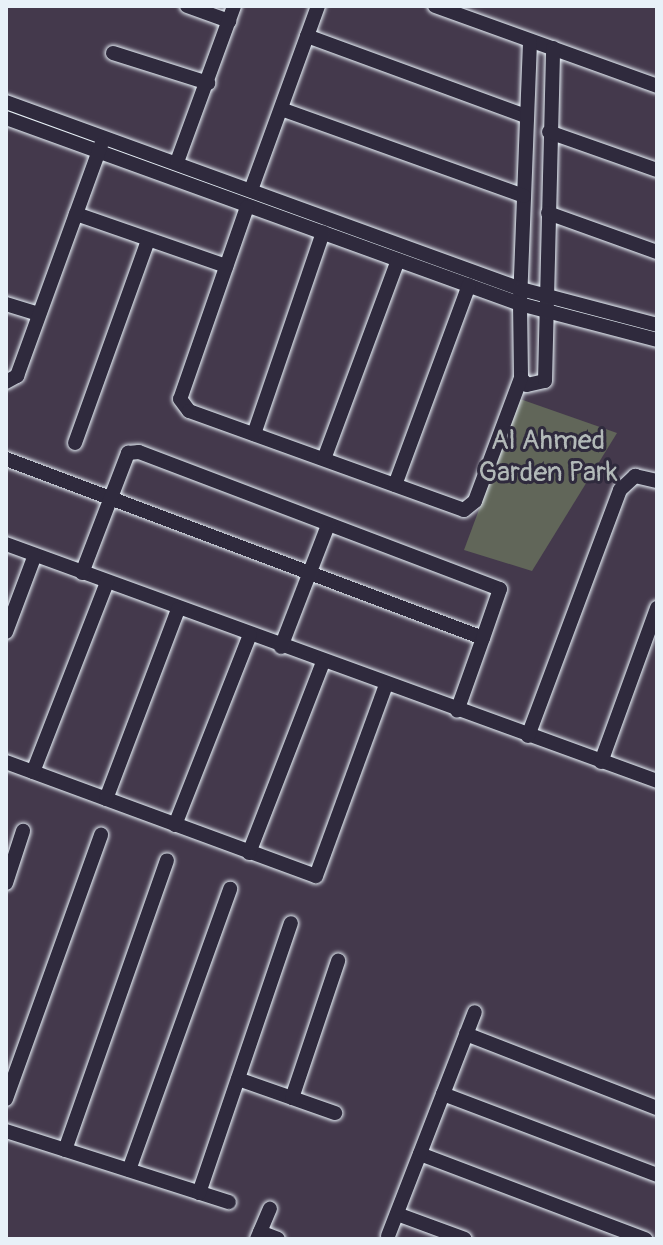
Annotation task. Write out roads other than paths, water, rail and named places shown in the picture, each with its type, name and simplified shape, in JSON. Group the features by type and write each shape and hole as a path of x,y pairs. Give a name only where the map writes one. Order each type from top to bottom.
{"street":[{"path":"187,6 229,21"},
{"path":"177,162 234,6"},
{"path":"318,6 180,405 464,510 471,507 521,378 530,42"},
{"path":"435,6 657,86"},
{"path":"307,36 526,116"},
{"path":"521,378 527,385 545,381 553,48"},
{"path":"113,53 208,83"},
{"path":"6,102 247,207 469,285 521,296"},
{"path":"281,109 524,196"},
{"path":"6,118 177,162 521,296 657,340"},
{"path":"549,132 657,170"},
{"path":"6,382 17,376 101,144"},
{"path":"247,207 252,190"},
{"path":"548,213 657,252"},
{"path":"76,214 226,266"},
{"path":"254,434 323,233"},
{"path":"75,443 148,240"},
{"path":"324,459 398,260"},
{"path":"395,485 469,285"},
{"path":"6,304 39,314"},
{"path":"546,305 657,325"},
{"path":"82,573 132,451 500,589 457,711"},
{"path":"6,459 483,638"},
{"path":"528,736 620,490 635,476 657,481"},
{"path":"281,647 328,525"},
{"path":"6,544 281,647 657,781"},
{"path":"6,632 35,555"},
{"path":"33,772 107,582"},
{"path":"601,762 657,608"},
{"path":"106,799 178,609"},
{"path":"175,825 250,635"},
{"path":"249,853 323,662"},
{"path":"6,762 316,876 386,685"},
{"path":"6,883 23,831"},
{"path":"6,1099 101,835"},
{"path":"65,1150 167,860"},
{"path":"129,1170 230,889"},
{"path":"199,1193 291,923"},
{"path":"292,1098 338,961"},
{"path":"388,1236 475,1012"},
{"path":"466,1034 657,1108"},
{"path":"238,1079 335,1113"},
{"path":"443,1094 657,1175"},
{"path":"6,1131 229,1202"},
{"path":"420,1154 645,1239"},
{"path":"270,1209 258,1235 278,1239"},
{"path":"397,1214 465,1239"}],"park label":[{"name":"Al Ahmed Garden Park","path":"548,457"}]}
